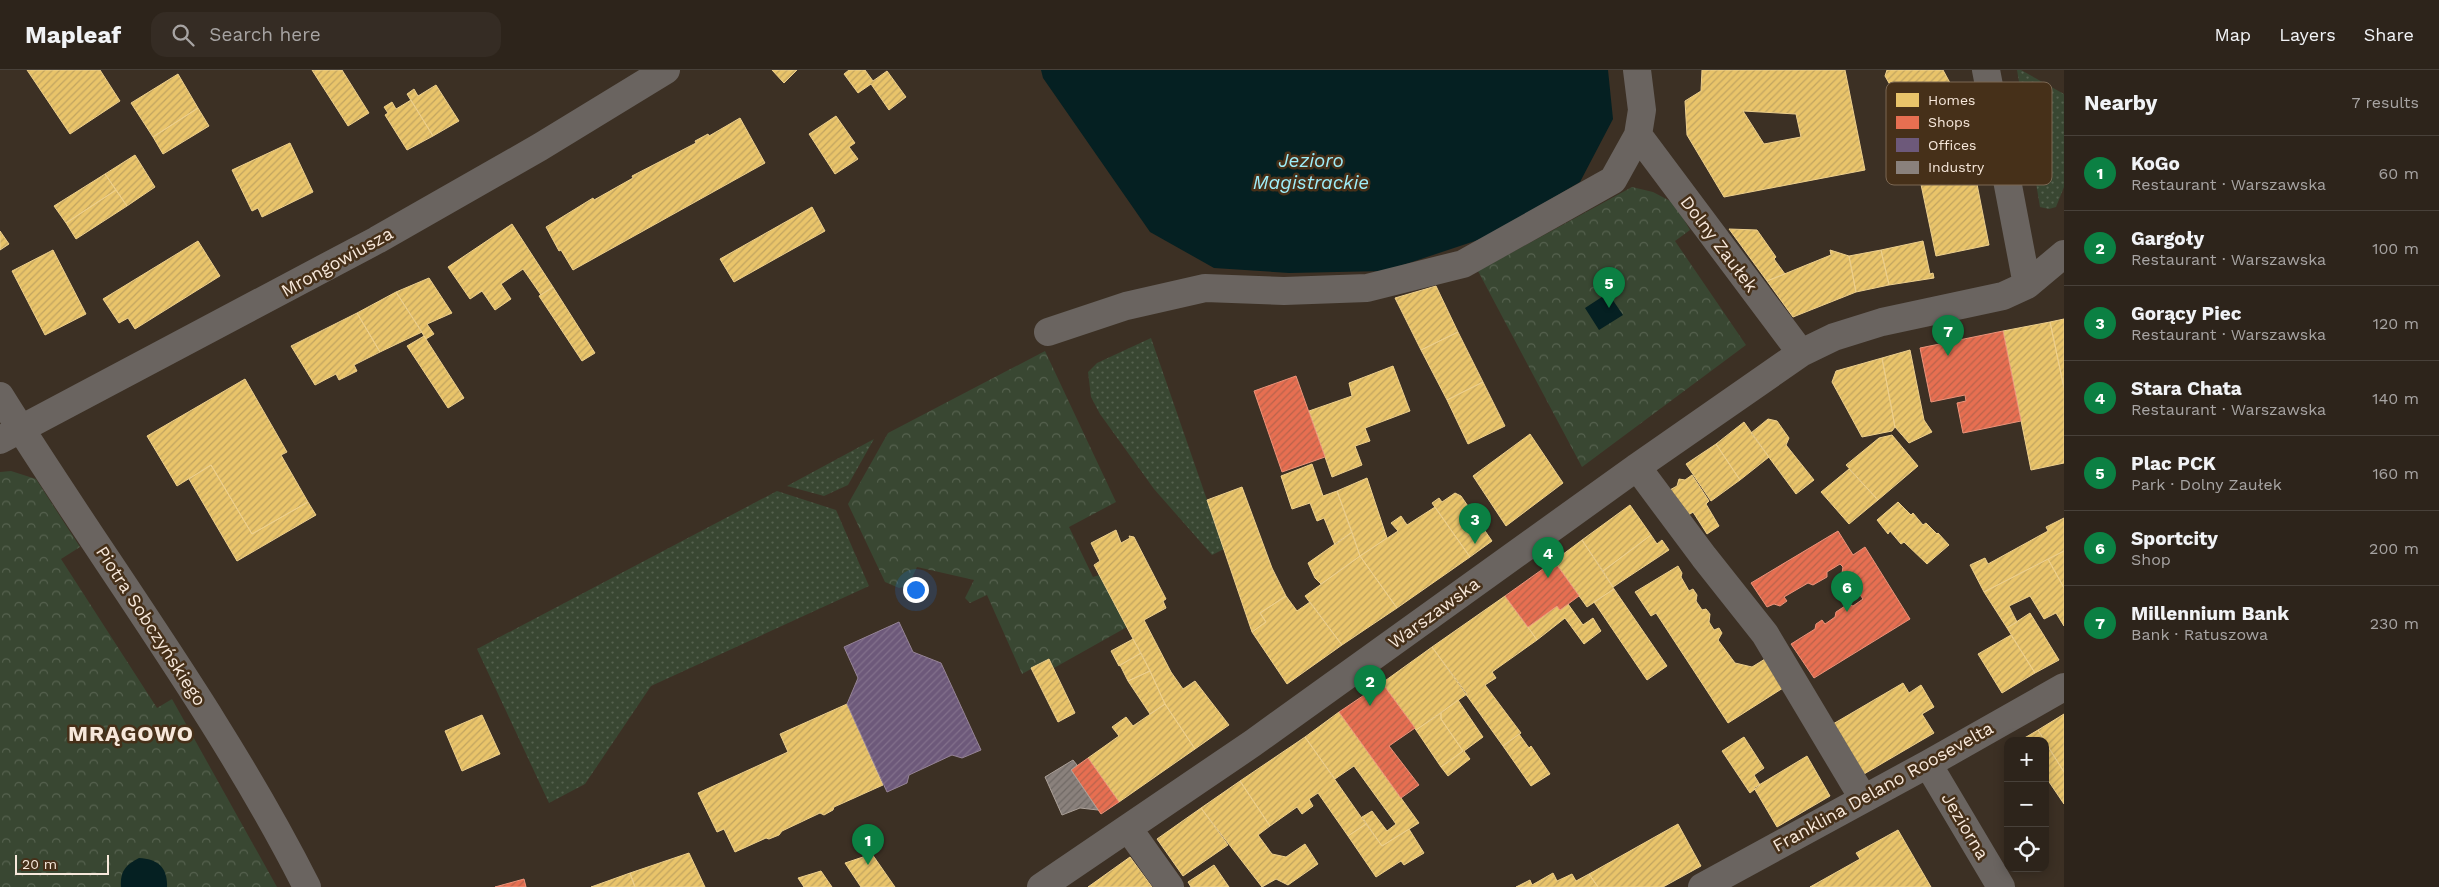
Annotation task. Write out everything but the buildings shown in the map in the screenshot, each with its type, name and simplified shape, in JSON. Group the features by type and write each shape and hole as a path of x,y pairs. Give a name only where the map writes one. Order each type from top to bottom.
{"street":[{"name":"Mrongowiusza","path":"10,434 369,245 566,132 666,70"},
{"path":"1048,332 1126,306 1205,288 1284,291 1367,288 1463,264 1614,180 1638,135 1642,110 1637,70"},
{"name":"Dolny Zaułek","path":"1638,135 1800,353"},
{"path":"2008,185 2027,286"},
{"name":"Warszawska","path":"1042,887 1253,743 1637,467 1800,353 1834,336 1882,322 1986,302 2027,286 2064,254"},
{"name":"Piotra Sobczyńskiego","path":"0,396 10,434 177,665 279,831 308,887"},
{"path":"1637,467 1704,557 1765,634 1863,798"},
{"name":"Franklina Delano Roosevelta","path":"1702,887 1928,764 2064,687"},
{"name":"Jeziorna","path":"1928,764 2001,887"},
{"path":"1128,828 1170,887"}],"green space":[{"path":"2017,70 2021,70 2042,82 2019,82"},
{"path":"2052,87 2064,94 2064,187 2056,207 2049,209 2040,207 2036,185 2052,185"},
{"path":"1632,187 1653,192 1674,203 1690,230 1675,241 1746,345 1582,467 1478,271"},
{"path":"1151,338 1224,549 1212,555 1154,489 1100,414 1091,397 1088,372 1097,363"},
{"path":"1045,351 1116,502 1069,527 1093,577 1099,575 1127,627 1054,668 1049,659 1022,674 987,595 970,603 965,598 974,580 917,567 908,586 899,588 885,582 848,504 888,433"},
{"path":"874,439 848,485 824,496 787,486"},
{"path":"11,471 36,479 80,547 61,559 157,708 172,699 277,887 0,887 0,472"},
{"path":"777,491 836,510 869,586 651,686 585,784 549,803 477,649"}],"water":[{"name":"Jezioro Magistrackie","path":"1041,70 1608,70 1613,119 1580,182 1484,238 1385,271 1289,273 1214,268 1150,232 1043,78"},
{"path":"1608,293 1623,315 1599,330 1585,308"},
{"path":"139,858 152,860 164,870 167,887 121,887 121,877 124,869"}],"place":[{"name":"Plac PCK","path":"1609,308"},
{"name":"Millennium Bank","path":"1948,356"},
{"name":"Gorący Piec","path":"1475,544"},
{"name":"Stara Chata","path":"1548,578"},
{"name":"Sportcity","path":"1847,612"},
{"name":"Gargoły","path":"1370,706"},
{"name":"KoGo","path":"868,865"}],"district":[{"name":"MRĄGOWO","path":"131,733"}]}
